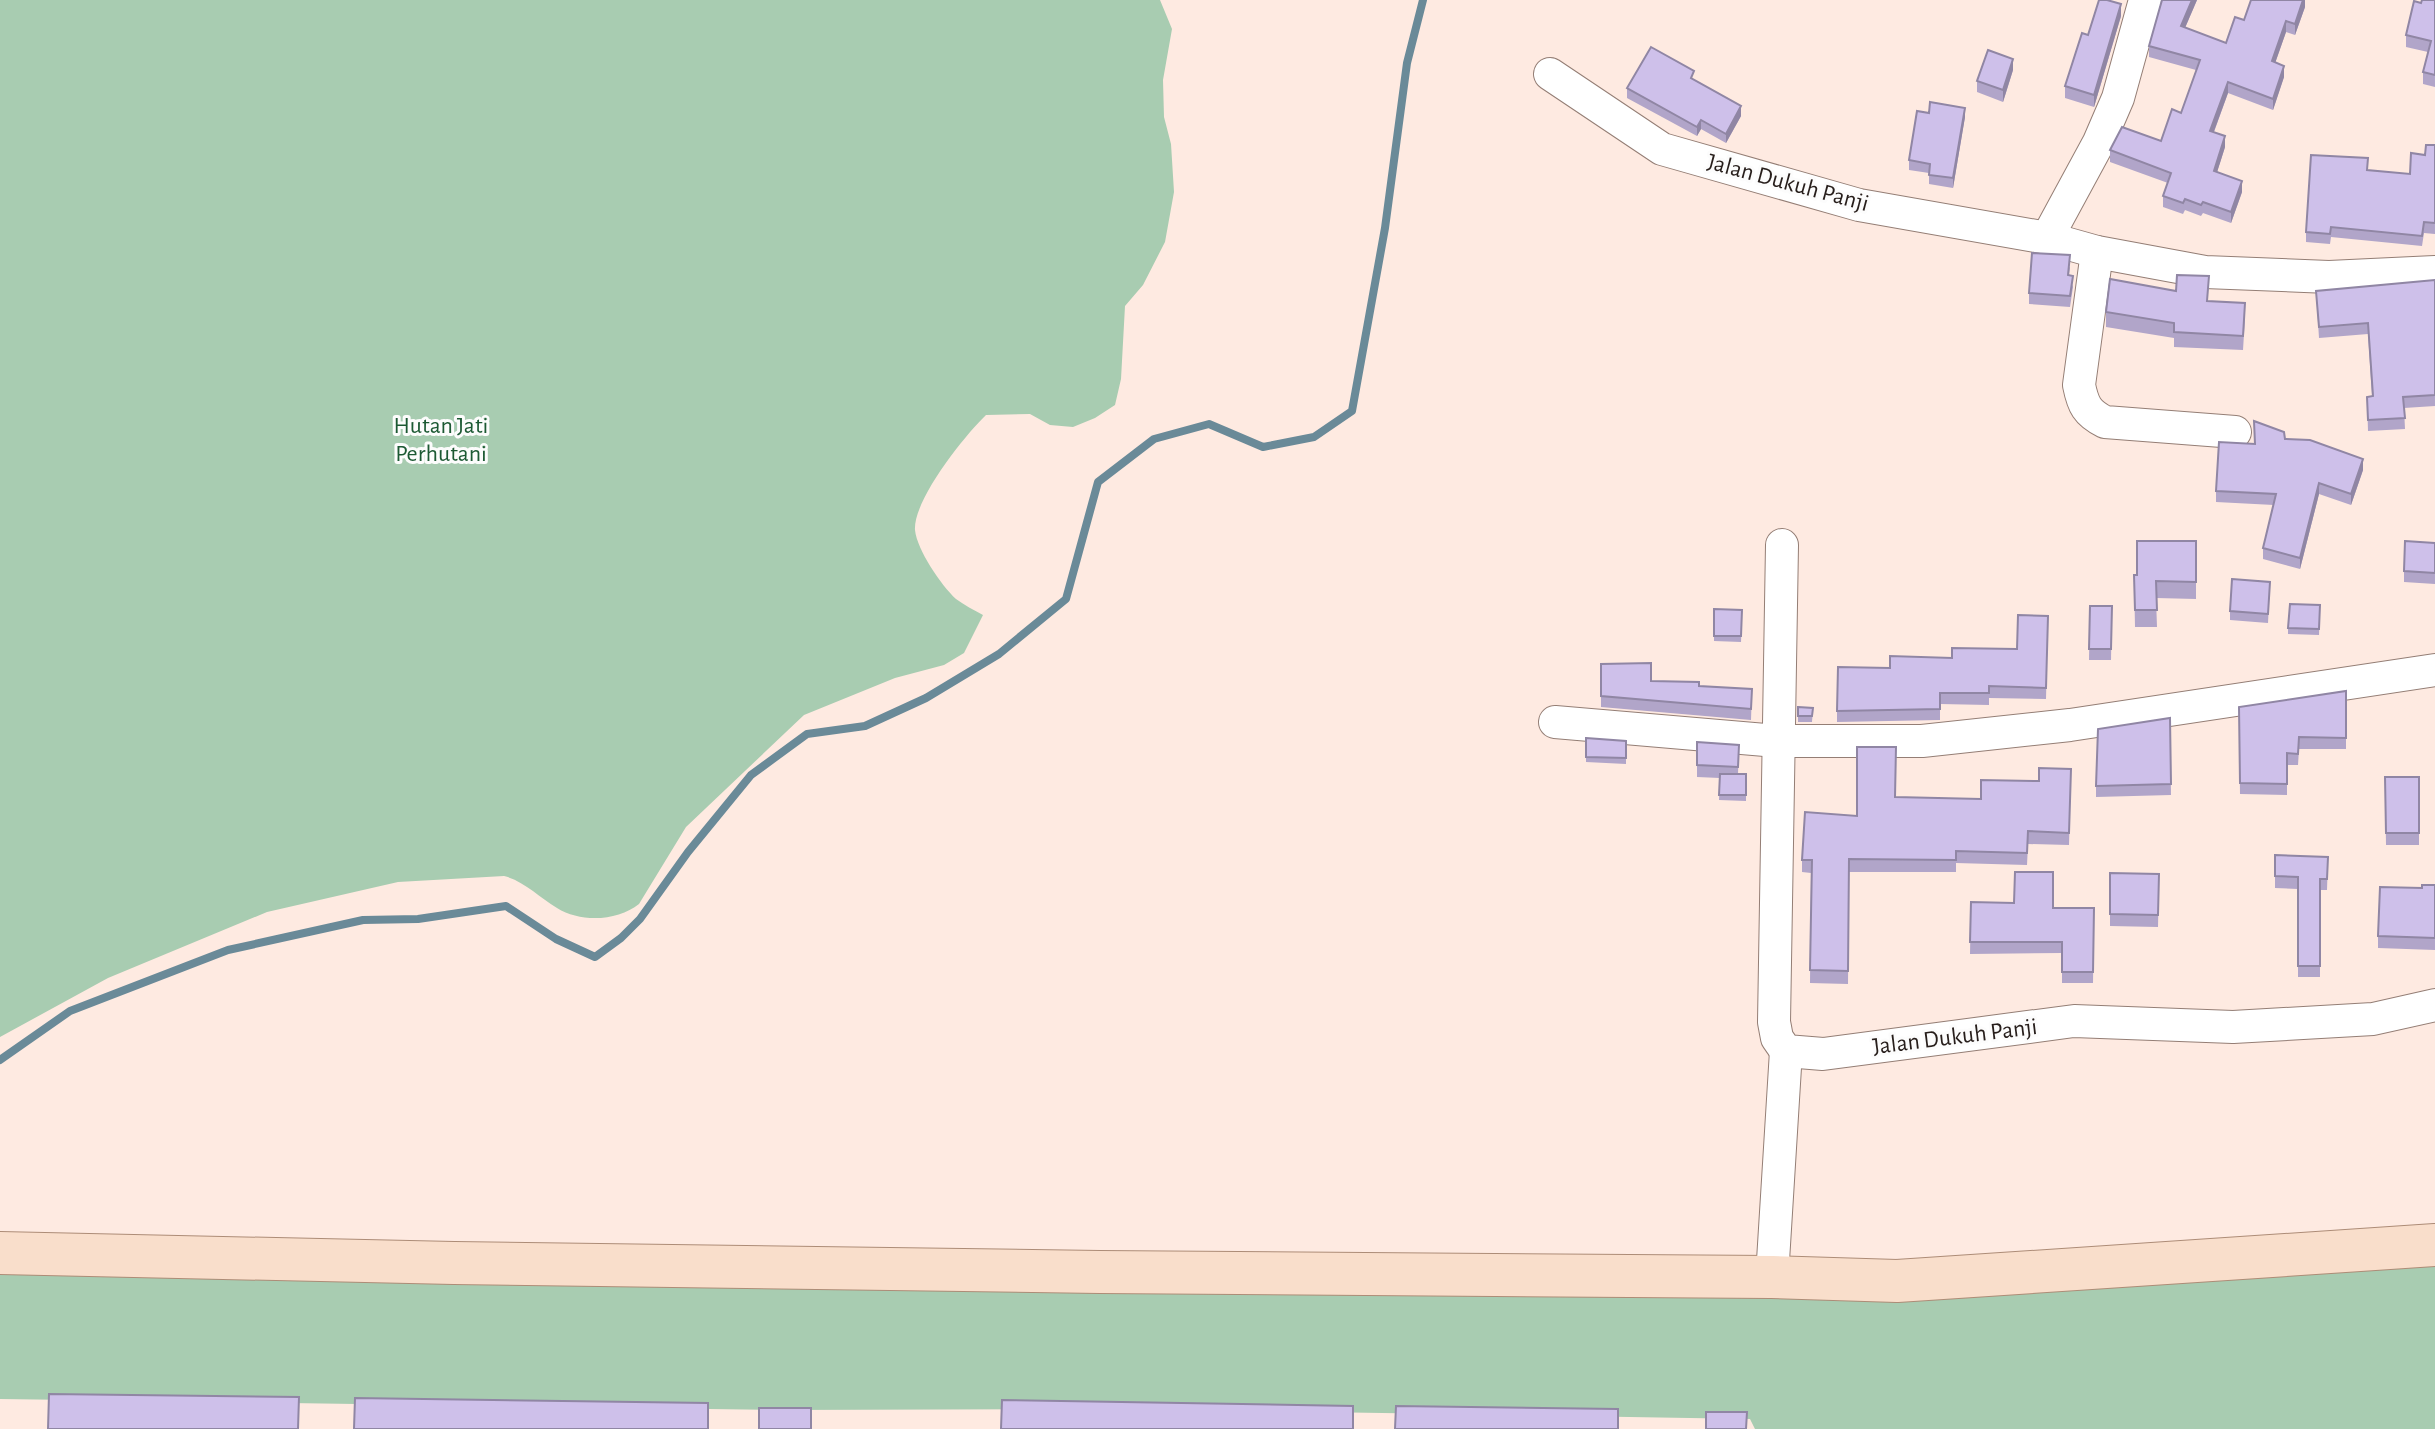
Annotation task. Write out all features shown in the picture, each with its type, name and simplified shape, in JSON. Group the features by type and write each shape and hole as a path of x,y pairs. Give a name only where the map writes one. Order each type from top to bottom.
{"main road":[{"path":"0,1253 1068,1272 1772,1277 1897,1281 2435,1245"}],"street":[{"path":"2047,238 2099,142 2118,98 2145,0"},
{"name":"Jalan Dukuh Panji","path":"1550,74 1662,149 1859,205 2047,238 2097,252 2205,272 2329,277 2435,272"},
{"path":"2097,252 2079,385 2083,403 2091,415 2105,422 2235,432"},
{"path":"1772,1277 1786,1051 1777,1038 1774,1022 1782,545"},
{"path":"1555,722 1777,741 1922,741 2070,725 2435,670"},
{"name":"Jalan Dukuh Panji","path":"1786,1051 1823,1054 2074,1021 2233,1027 2373,1019 2435,1005"}],"green space":[{"name":"Hutan Jati Perhutani","path":"0,0 1160,0 1172,29 1163,80 1164,117 1171,144 1174,192 1165,242 1143,285 1125,306 1121,379 1115,405 1073,427 1050,425 1030,414 986,415 954,452 922,502 915,530 925,557 956,599 983,615 964,653 944,665 895,678 804,715 686,827 639,904 621,914 588,918 567,913 525,885 504,876 398,882 267,912 108,978 0,1037"},
{"path":"2435,1261 2435,1429 1755,1429 1750,1419 1139,1409 780,1410 0,1399 0,1269"}],"building":[{"path":"2099,0 2121,4 2094,95 2065,86 2082,33 2088,35"},
{"path":"2162,0 2192,0 2181,26 2226,43 2235,17 2244,20 2251,0 2303,0 2295,24 2286,21 2272,61 2284,66 2273,99 2228,82 2210,131 2225,136 2214,171 2242,181 2231,212 2203,202 2201,205 2185,199 2183,203 2163,196 2171,173 2110,150 2122,127 2161,141 2172,109 2181,113 2200,60 2149,46"},
{"path":"2422,0 2435,0 2435,75 2423,72 2431,41 2406,35 2414,1 2421,3"},
{"path":"1651,47 1694,71 1691,78 1741,106 1726,134 1701,120 1697,127 1627,88"},
{"path":"1988,50 2013,59 2003,90 1977,81"},
{"path":"1930,102 1965,108 1953,178 1929,175 1930,164 1909,160 1917,111 1929,113"},
{"path":"2426,145 2435,145 2435,223 2424,222 2422,236 2331,227 2330,234 2306,232 2311,155 2368,158 2367,170 2410,174 2411,153 2425,155"},
{"path":"2032,253 2070,255 2068,275 2073,276 2070,296 2029,293"},
{"path":"2177,275 2209,276 2207,301 2245,303 2243,336 2174,332 2174,323 2106,312 2110,279 2176,291"},
{"path":"2435,280 2435,395 2403,397 2405,418 2368,420 2367,397 2373,396 2368,323 2319,327 2316,291"},
{"path":"2254,421 2284,432 2285,439 2310,440 2363,459 2351,494 2319,483 2300,558 2263,548 2276,494 2216,491 2219,442 2255,444"},
{"path":"2137,541 2196,541 2196,582 2156,581 2157,610 2135,610"},
{"path":"2405,541 2435,543 2435,573 2404,571"},
{"path":"2232,579 2270,582 2268,614 2230,611"},
{"path":"2290,604 2320,605 2319,629 2288,628"},
{"path":"2090,606 2112,606 2111,649 2089,649"},
{"path":"1714,609 1742,610 1741,636 1714,636"},
{"path":"2018,615 2048,616 2046,688 1989,686 1989,693 1940,693 1940,709 1837,711 1838,667 1890,668 1890,656 1952,658 1952,648 2017,649"},
{"path":"1651,663 1651,681 1699,682 1699,686 1752,689 1751,709 1601,696 1601,664"},
{"path":"2346,691 2346,738 2299,737 2298,754 2287,753 2287,784 2240,783 2239,707"},
{"path":"1798,707 1813,708 1812,716 1798,716"},
{"path":"2170,718 2171,784 2096,786 2098,729"},
{"path":"1586,738 1626,741 1626,758 1586,757"},
{"path":"1697,742 1739,745 1738,767 1697,765"},
{"path":"1857,747 1896,747 1895,797 1981,799 1981,780 2039,781 2039,768 2071,769 2069,833 2028,831 2027,853 1956,851 1956,860 1849,859 1848,971 1810,970 1812,860 1802,860 1805,812 1857,816"},
{"path":"1720,774 1746,774 1746,795 1719,795"},
{"path":"2385,777 2419,777 2419,833 2386,833"},
{"path":"2275,855 2328,857 2327,879 2320,879 2320,966 2298,966 2298,877 2275,876"},
{"path":"2015,872 2053,872 2053,908 2094,908 2093,972 2062,972 2062,942 1970,942 1971,902 2014,903"},
{"path":"2110,873 2159,874 2158,915 2110,914"},
{"path":"2422,885 2435,885 2435,938 2378,936 2380,887 2422,888"},
{"path":"49,1394 299,1397 298,1429 48,1429"},
{"path":"355,1398 708,1403 708,1429 354,1429"},
{"path":"1002,1400 1353,1406 1353,1429 1001,1429"},
{"path":"1396,1406 1618,1409 1618,1429 1395,1429"},
{"path":"759,1408 811,1408 811,1429 759,1429"},
{"path":"1706,1412 1747,1412 1746,1429 1706,1429"}],"waterway":[{"path":"0,1060 70,1011 228,950 363,920 418,919 506,906 556,939 595,957 640,919 688,852 751,775 807,734 865,726 926,698 999,654 1066,599 1098,482 1154,439 1209,424 1263,447 1314,437 1352,411 1385,228 1407,63 1423,0"}]}
